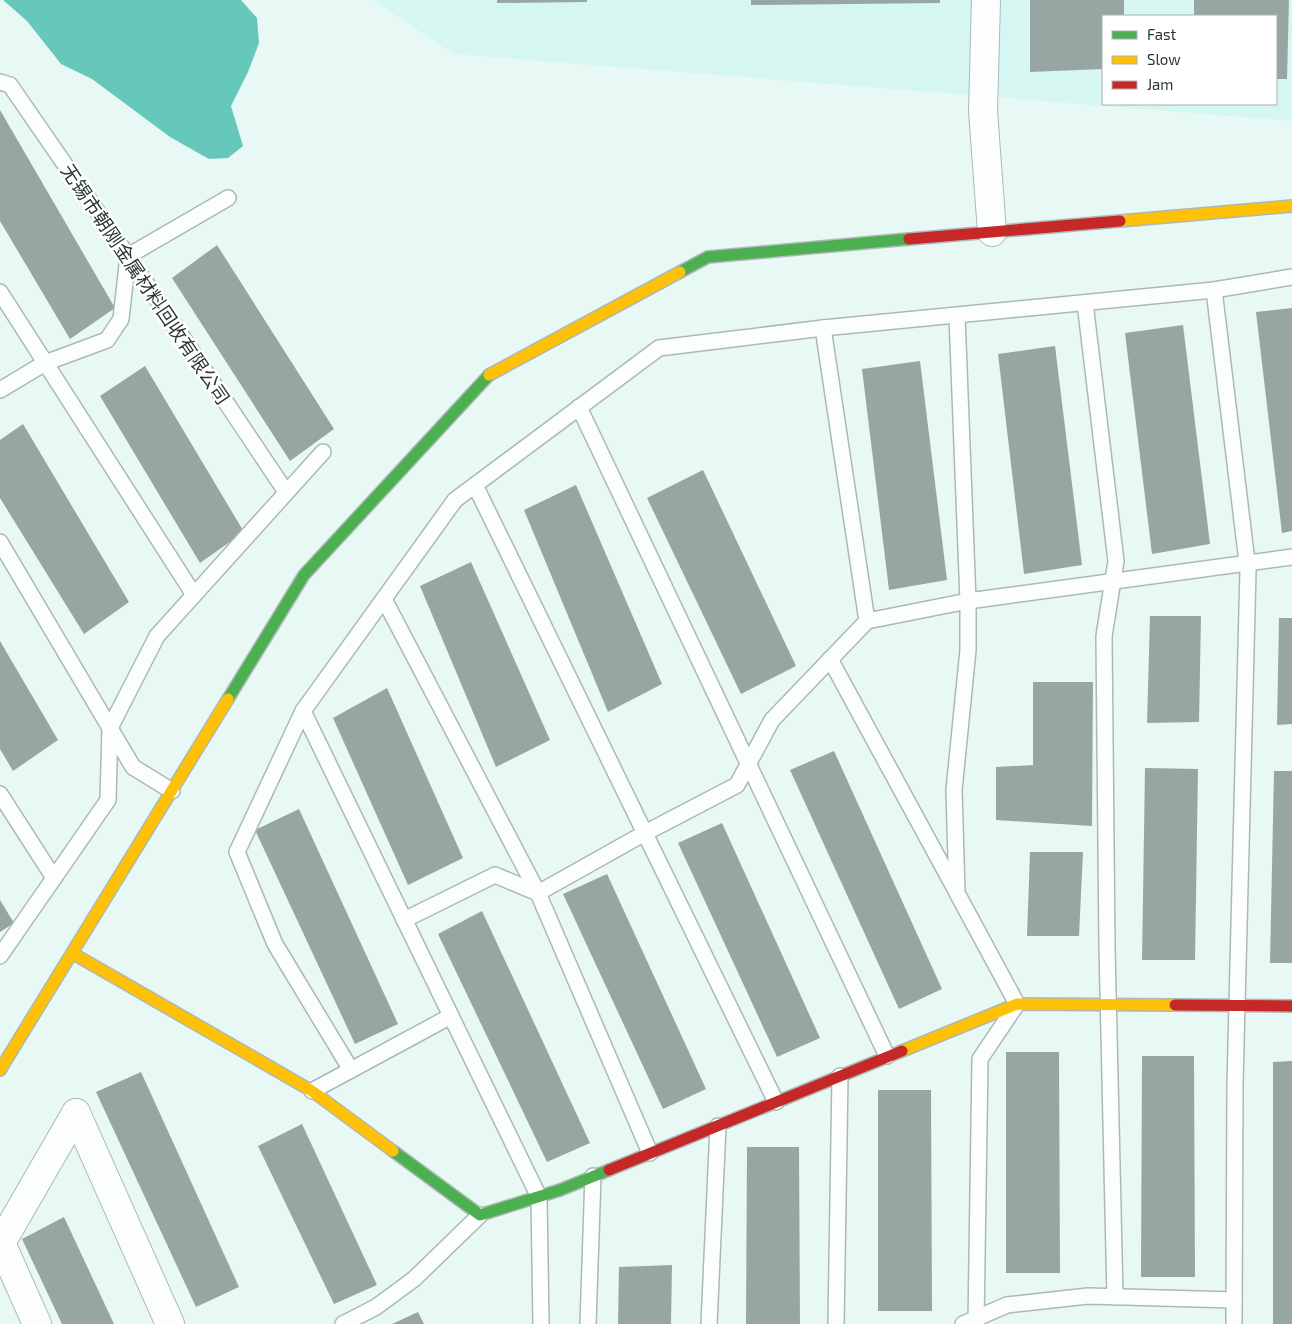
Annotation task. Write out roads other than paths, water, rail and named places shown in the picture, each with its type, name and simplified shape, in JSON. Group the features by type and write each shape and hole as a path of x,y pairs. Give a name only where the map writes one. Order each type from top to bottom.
{"street":[{"path":"986,0 983,111 992,232"},
{"path":"0,1070 304,575 491,373 708,257 1292,206"},
{"path":"72,953 312,1091 480,1215 538,1197 650,1154 1016,1004 1292,1006"},
{"path":"37,1324 0,1243 76,1113 170,1324"}],"lane":[{"name":"无锡市朝刚金属材料回收有限公司","path":"0,82 10,85 128,256 286,492"},
{"path":"0,390 46,363 107,340 121,319 128,256 228,198"},
{"path":"351,1070 275,944 237,852 303,711 455,500 659,348 823,328 1214,290 1292,277"},
{"path":"1214,290 1247,563 1237,1005 1234,1324"},
{"path":"0,292 194,595"},
{"path":"1085,303 1116,561 1104,636 1108,1005 1114,1297"},
{"path":"957,316 968,601 968,650 954,790 957,893"},
{"path":"823,328 867,621"},
{"path":"579,408 887,1056"},
{"path":"0,956 108,800 110,728 157,636 323,452"},
{"path":"475,486 776,1102"},
{"path":"0,542 133,767 172,791"},
{"path":"538,893 645,833 737,786 772,720 867,621 968,601 1292,557"},
{"path":"384,599 538,893 650,1154"},
{"path":"830,659 1016,1004 980,1058 971,1322 1007,1306 1088,1296 1234,1300"},
{"path":"303,711 538,1197 541,1324"},
{"path":"0,794 54,878"},
{"path":"404,920 495,875 538,893"},
{"path":"312,1091 451,1016"},
{"path":"836,1324 840,1076"},
{"path":"709,1324 718,1126"},
{"path":"588,1324 593,1176"},
{"path":"342,1324 376,1307 414,1279 480,1215"}]}
